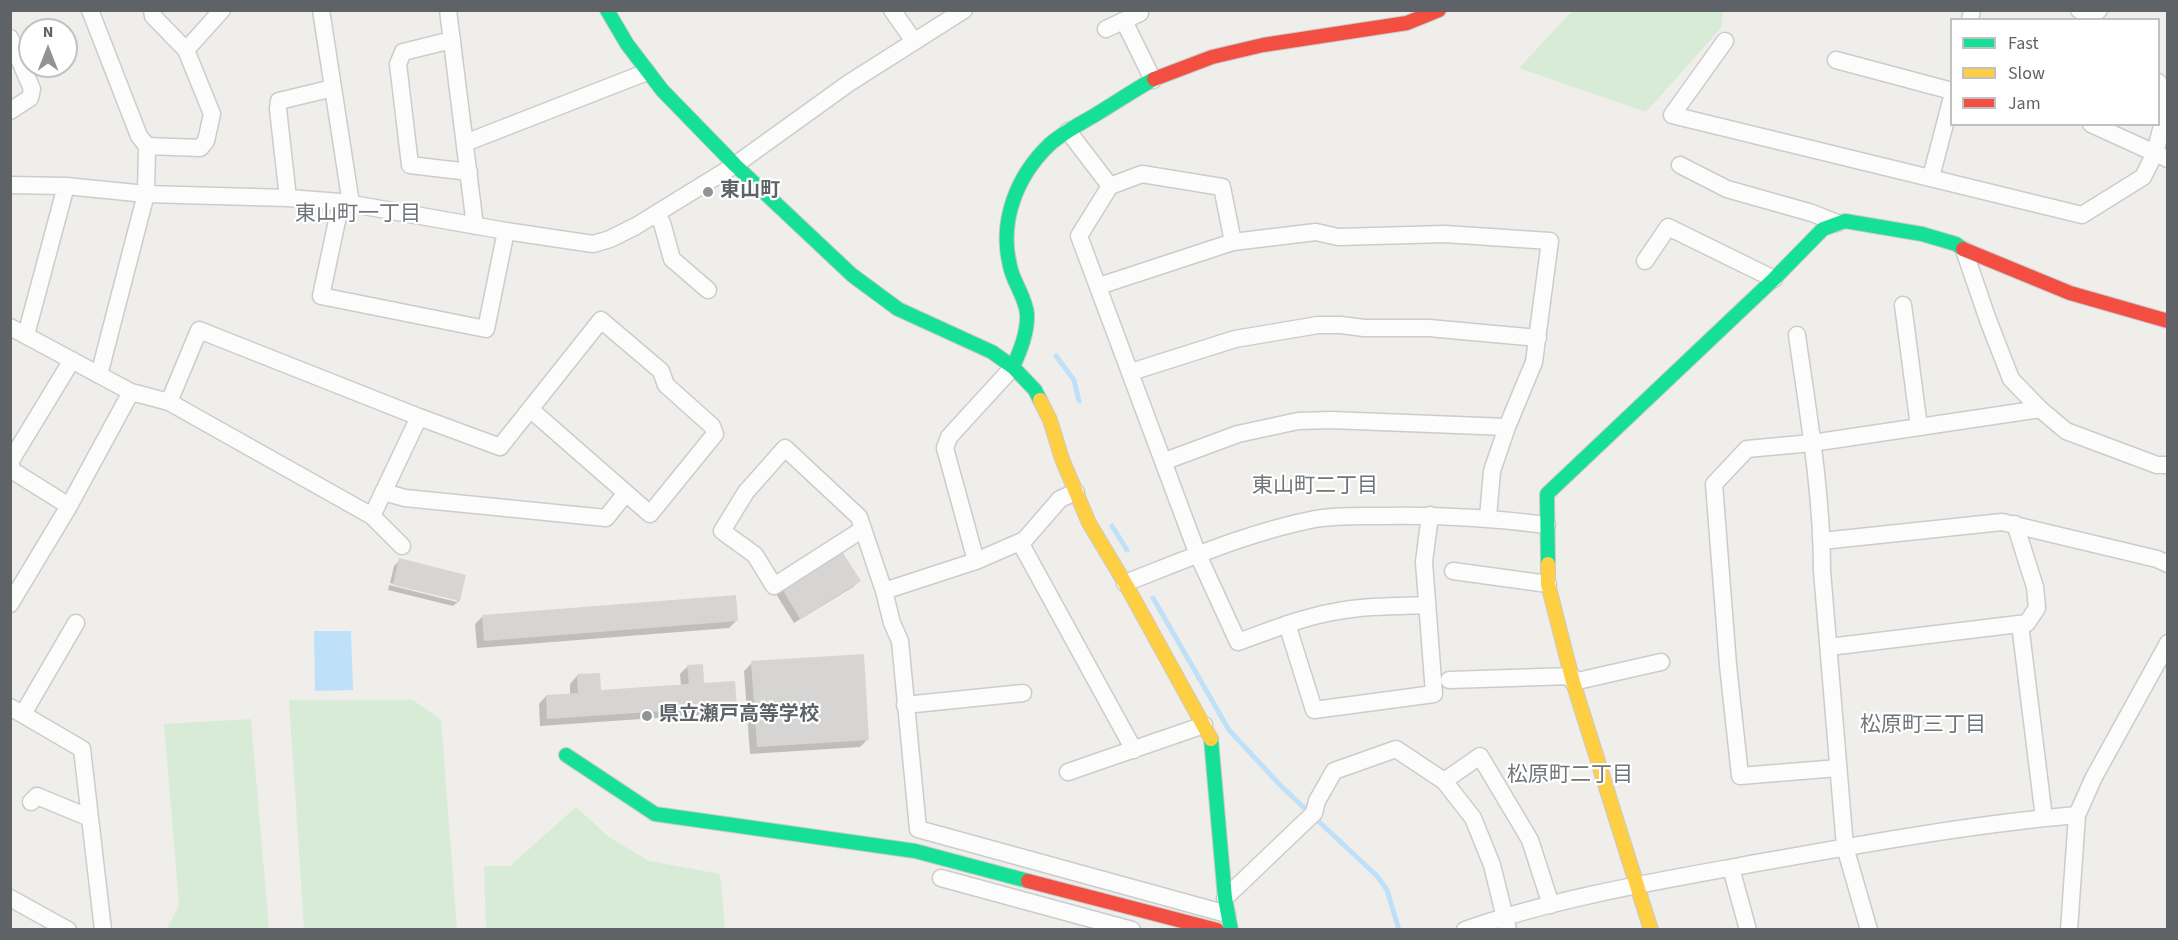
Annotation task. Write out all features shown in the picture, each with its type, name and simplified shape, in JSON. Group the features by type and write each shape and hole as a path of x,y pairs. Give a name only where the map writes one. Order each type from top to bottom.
{"street":[{"path":"90,10 139,136 147,146 146,194 99,375"},
{"path":"147,146 200,148 206,141 212,114 186,50 153,16 152,10"},
{"path":"186,50 222,10"},
{"path":"321,10 333,88 346,203 321,296 486,329 506,231"},
{"path":"448,10 475,226"},
{"path":"607,10 627,44 662,90 735,165 852,275 898,309 992,352 1013,367 1035,390 1050,420 1062,459 1089,524 1125,583 1212,740 1228,914"},
{"path":"892,10 914,41"},
{"path":"10,185 66,186 146,194 288,198 346,203 593,244 610,240 735,165 849,83 964,10"},
{"path":"976,561 945,448 949,436 1013,367 1023,343 1027,313 1010,269 1005,243 1009,210 1029,170 1049,145 1068,131 1153,80 1212,57 1263,45 1407,23 1439,10"},
{"path":"1106,29 1140,13"},
{"path":"1124,21 1153,80"},
{"path":"10,38 32,89 30,98 10,111"},
{"path":"452,40 403,52 399,64 410,165 469,172"},
{"path":"1725,41 1672,115 2082,215 2143,177 2162,156 2168,100 2160,86"},
{"path":"1836,60 1950,90"},
{"path":"465,143 647,72"},
{"path":"288,198 278,110 279,101 333,88"},
{"path":"1931,177 1950,105"},
{"path":"2095,126 2162,156"},
{"path":"1068,131 1110,186"},
{"path":"1680,165 1727,189 1812,213 1837,223"},
{"path":"1233,242 1222,187 1142,174 1110,186 1079,237 1165,461 1198,555 1238,642 1287,624 1333,612 1370,607 1426,606"},
{"path":"26,335 66,186"},
{"path":"656,214 662,223 672,259 708,290"},
{"path":"1651,930 1572,678 1548,584 1547,494 1774,279 1823,229 1837,223 1845,221 1922,234 1956,244 1964,250 2070,293 2168,321"},
{"path":"1645,261 1668,228 1774,279"},
{"path":"1099,286 1233,242 1316,232 1338,237 1445,234 1550,241 1539,338 1534,362 1507,427 1492,471 1488,518"},
{"path":"1964,250 1988,320 2012,379 2040,409 2066,430 2157,465 2168,465"},
{"path":"1903,305 1919,427"},
{"path":"169,402 199,330 500,447 530,409 601,320 661,371 666,385 712,426 715,434 650,514 530,409"},
{"path":"1131,372 1235,339 1318,325 1429,328 1539,338"},
{"path":"10,327 131,392 169,402 372,516 402,546"},
{"path":"1797,335 1812,443 1822,541 1822,571 1845,847 1869,930"},
{"path":"69,506 13,471 10,463 72,360"},
{"path":"10,604 69,506 131,392"},
{"path":"1838,768 1740,776 1728,665 1714,484 1747,449 1812,443 2040,409"},
{"path":"372,516 419,417"},
{"path":"1165,461 1238,434 1298,421 1331,420 1507,427"},
{"path":"863,530 774,586 755,555 722,531 746,492 785,448 859,517 884,591 892,623 900,641 918,829 1228,914"},
{"path":"384,492 405,498 606,518 626,494"},
{"path":"1021,544 1060,500 1076,492"},
{"path":"1125,583 1276,528 1318,518 1430,515 1488,518 1547,525"},
{"path":"1287,624 1314,710 1434,694 1424,562 1430,515"},
{"path":"1822,541 2002,522 2157,559 2168,564"},
{"path":"1829,647 2027,623 2037,608 2035,587 2016,524"},
{"path":"884,591 976,561 1022,541 1021,544 1134,750"},
{"path":"1453,571 1548,584"},
{"path":"76,623 17,710 82,749 103,930"},
{"path":"2020,624 2044,818"},
{"path":"2069,930 2077,815 2094,777 2168,644"},
{"path":"1449,680 1572,678 1661,662"},
{"path":"905,705 1023,693"},
{"path":"1068,772 1204,725"},
{"path":"1228,914 1310,817 1334,771 1396,749 1444,781 1473,818 1492,865 1506,923"},
{"path":"566,755 654,814 915,851 1217,930"},
{"path":"1444,781 1480,756 1530,840 1551,905"},
{"path":"31,802 37,796 90,818"},
{"path":"1465,930 1506,923 1551,905 1638,885 1845,847 2077,815"},
{"path":"1731,868 1748,930"},
{"path":"941,878 1104,926 1132,930"},
{"path":"10,898 68,930"}],"green space":[{"path":"1573,10 1723,11 1721,28 1646,112 1519,68"},
{"path":"289,700 413,700 441,720 457,929 304,929"},
{"path":"251,719 269,929 167,929 179,905 164,724"},
{"path":"576,807 609,837 649,861 720,874 725,929 486,929 484,866 510,866"}],"water":[{"path":"314,631 351,631 353,690 315,691"}],"building":[{"path":"841,550 861,581 800,619 781,587"},
{"path":"399,558 466,575 460,601 393,585"},
{"path":"736,595 738,621 484,641 482,615"},
{"path":"864,654 869,740 757,747 751,661"},
{"path":"703,664 704,683 735,681 737,706 547,719 546,695 578,693 577,674 600,673 601,690 689,684 687,665"}],"waterway":[{"path":"1056,356 1074,380 1079,401"},
{"path":"1112,526 1127,550"},
{"path":"1153,598 1229,730 1281,786 1377,876 1387,890 1399,930"}],"traffic: fast":[{"path":"607,10 627,44 662,90 735,165 852,275 898,309 992,352 1013,367 1035,390 1040,400"},
{"path":"1013,367 1023,341 1027,321 1026,308 1012,272 1007,249 1009,217 1019,186 1037,158 1054,141 1154,79"},
{"path":"1548,564 1547,494 1774,279 1823,229 1845,221 1922,234 1956,244 1963,249"},
{"path":"1211,739 1225,898"},
{"path":"566,755 655,814 915,851 1028,881"},
{"path":"1225,898 1231,930"}],"traffic: slow":[{"path":"1040,400 1050,420 1062,459 1089,523 1125,583 1211,739"},
{"path":"1548,564 1548,584 1573,682 1651,930"}],"traffic: jam":[{"path":"1154,79 1212,57 1263,45 1407,23 1439,10"},
{"path":"1963,249 2070,293 2168,321"},
{"path":"1028,881 1217,930"}],"place":[{"name":"東山町","path":"708,192"},
{"name":"県立瀬戸高等学校","path":"647,716"}],"district":[{"name":"東山町一丁目","path":"358,215"},
{"name":"東山町二丁目","path":"1315,487"},
{"name":"松原町三丁目","path":"1923,726"},
{"name":"松原町二丁目","path":"1570,776"}]}
